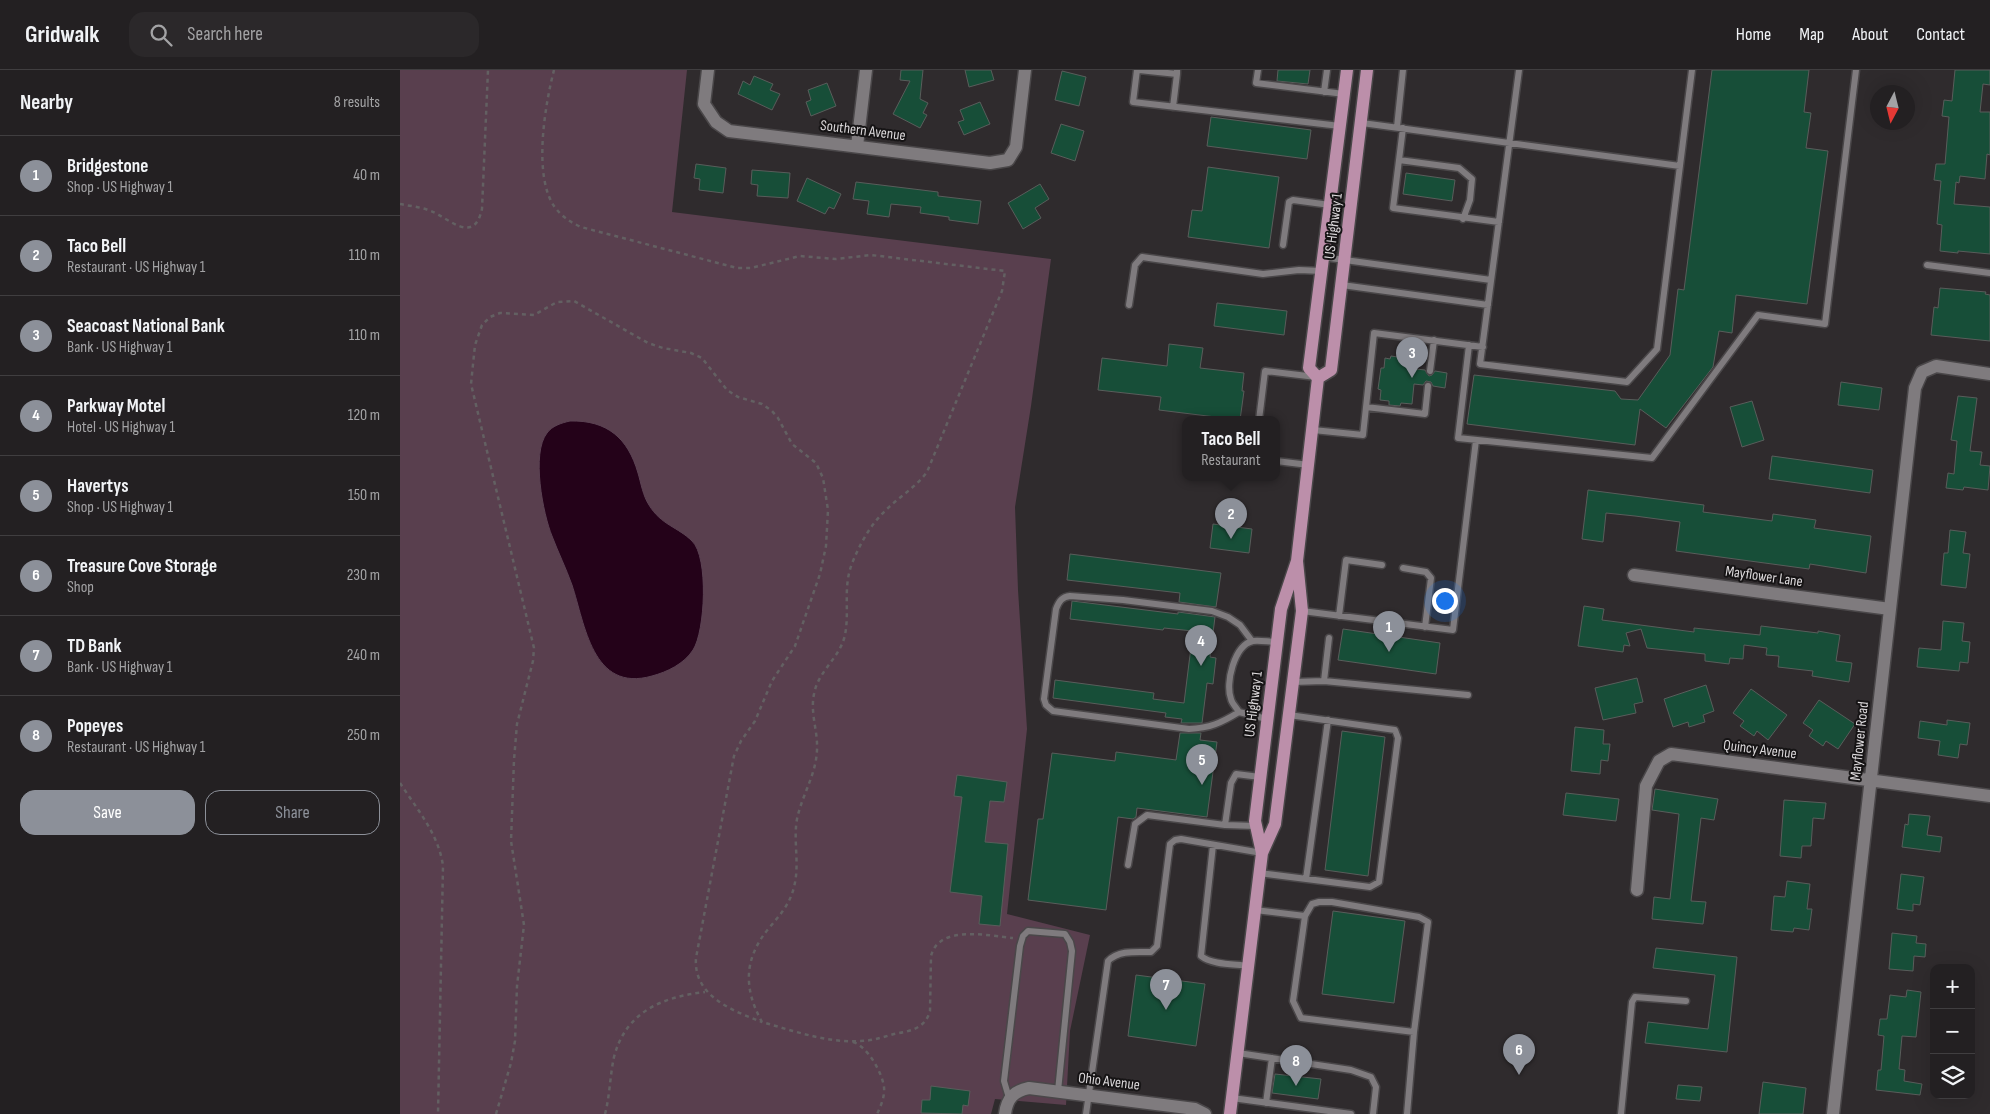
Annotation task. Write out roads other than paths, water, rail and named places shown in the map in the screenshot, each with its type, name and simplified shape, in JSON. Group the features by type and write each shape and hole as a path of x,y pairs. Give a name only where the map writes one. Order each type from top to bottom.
{"main road":[{"name":"US Highway 1","path":"1262,853 1255,821 1281,610 1297,561 1309,465 1318,378 1309,368 1346,70"},
{"name":"US Highway 1","path":"1318,378 1332,370 1367,70"},
{"name":"US Highway 1","path":"1230,1114 1259,872 1262,853 1275,824 1302,611 1297,561"}],"street":[{"name":"Southern Avenue","path":"708,70 704,104 716,122 729,131 990,162 1008,160 1016,147 1025,70"},
{"path":"858,146 866,70"},
{"name":"Mayflower Road","path":"1833,1114 1915,388 1922,372 1936,366 1990,374"},
{"name":"Mayflower Lane","path":"1634,575 1890,609"},
{"name":"Quincy Avenue","path":"1637,890 1646,786 1659,762 1672,754 1990,796"},
{"name":"Ohio Avenue","path":"1009,1098 1017,1090 1029,1088 1195,1109 1206,1114"},
{"path":"1005,1114 1009,1098"}],"lane":[{"path":"1173,107 1177,72 1138,70 1133,102 1173,107 1340,126"},
{"path":"1258,70 1256,84 1344,94"},
{"path":"1324,92 1327,70"},
{"path":"1403,70 1399,160 1393,208 1499,222"},
{"path":"1519,70 1480,364 1627,382 1657,349 1692,70"},
{"path":"1469,345 1458,438 1652,458 1758,315 1825,324 1856,70"},
{"path":"1362,122 1680,166"},
{"path":"1399,160 1459,168 1472,179 1470,200 1463,218"},
{"path":"1283,245 1289,202 1293,200 1330,205"},
{"path":"1129,305 1135,264 1142,257 1263,274 1299,270 1322,271"},
{"path":"1323,258 1491,280"},
{"path":"1927,265 1990,273"},
{"path":"1342,285 1488,305"},
{"path":"1313,430 1363,435 1374,333 1483,346"},
{"path":"1430,371 1434,340"},
{"path":"1259,416 1265,371 1318,378"},
{"path":"1366,408 1425,414 1428,386"},
{"path":"1302,611 1453,630 1476,440"},
{"path":"1280,461 1309,465"},
{"path":"1339,616 1346,560 1382,566"},
{"path":"1404,568 1426,572 1431,578 1425,627"},
{"path":"1239,712 1220,724 1206,728 1189,729 1052,711 1046,705 1044,699 1056,609 1058,602 1064,597 1070,596 1123,600 1212,611 1228,617 1240,626 1252,641"},
{"path":"1324,681 1329,638"},
{"path":"1267,719 1239,712 1230,698 1230,677 1235,655 1242,647 1252,641 1277,642"},
{"path":"1293,682 1324,681 1468,695"},
{"path":"1259,872 1370,886 1379,882 1398,738 1395,730 1289,715"},
{"path":"1306,878 1328,720"},
{"path":"1225,825 1230,783 1236,774 1260,777"},
{"path":"1128,865 1135,824 1147,815 1225,825 1256,826"},
{"path":"1086,1114 1108,961 1112,957 1125,952 1151,952 1157,946 1170,844 1175,840 1181,839 1262,853"},
{"path":"1213,845 1201,956 1205,959 1248,966"},
{"path":"1407,1114 1414,1032 1428,922 1419,917 1332,902 1312,904 1305,916 1293,1002 1301,1018 1414,1032"},
{"path":"1255,910 1305,916"},
{"path":"1009,1098 1004,1080 1022,939 1028,931 1065,934 1070,942 1072,951 1058,1091"},
{"path":"1621,1114 1632,1002 1635,997 1686,1001"},
{"path":"1238,1053 1350,1070 1371,1077 1376,1087 1373,1114"},
{"path":"1266,1102 1272,1058"},
{"path":"1232,1098 1350,1114"}],"place":[{"name":"Seacoast National Bank","path":"1412,378"},
{"name":"Taco Bell","path":"1231,539"},
{"name":"Bridgestone","path":"1389,652"},
{"name":"Parkway Motel","path":"1201,666"},
{"name":"Havertys","path":"1202,785"},
{"name":"TD Bank","path":"1166,1010"},
{"name":"Treasure Cove Storage","path":"1519,1075"},
{"name":"Popeyes","path":"1296,1086"}]}
